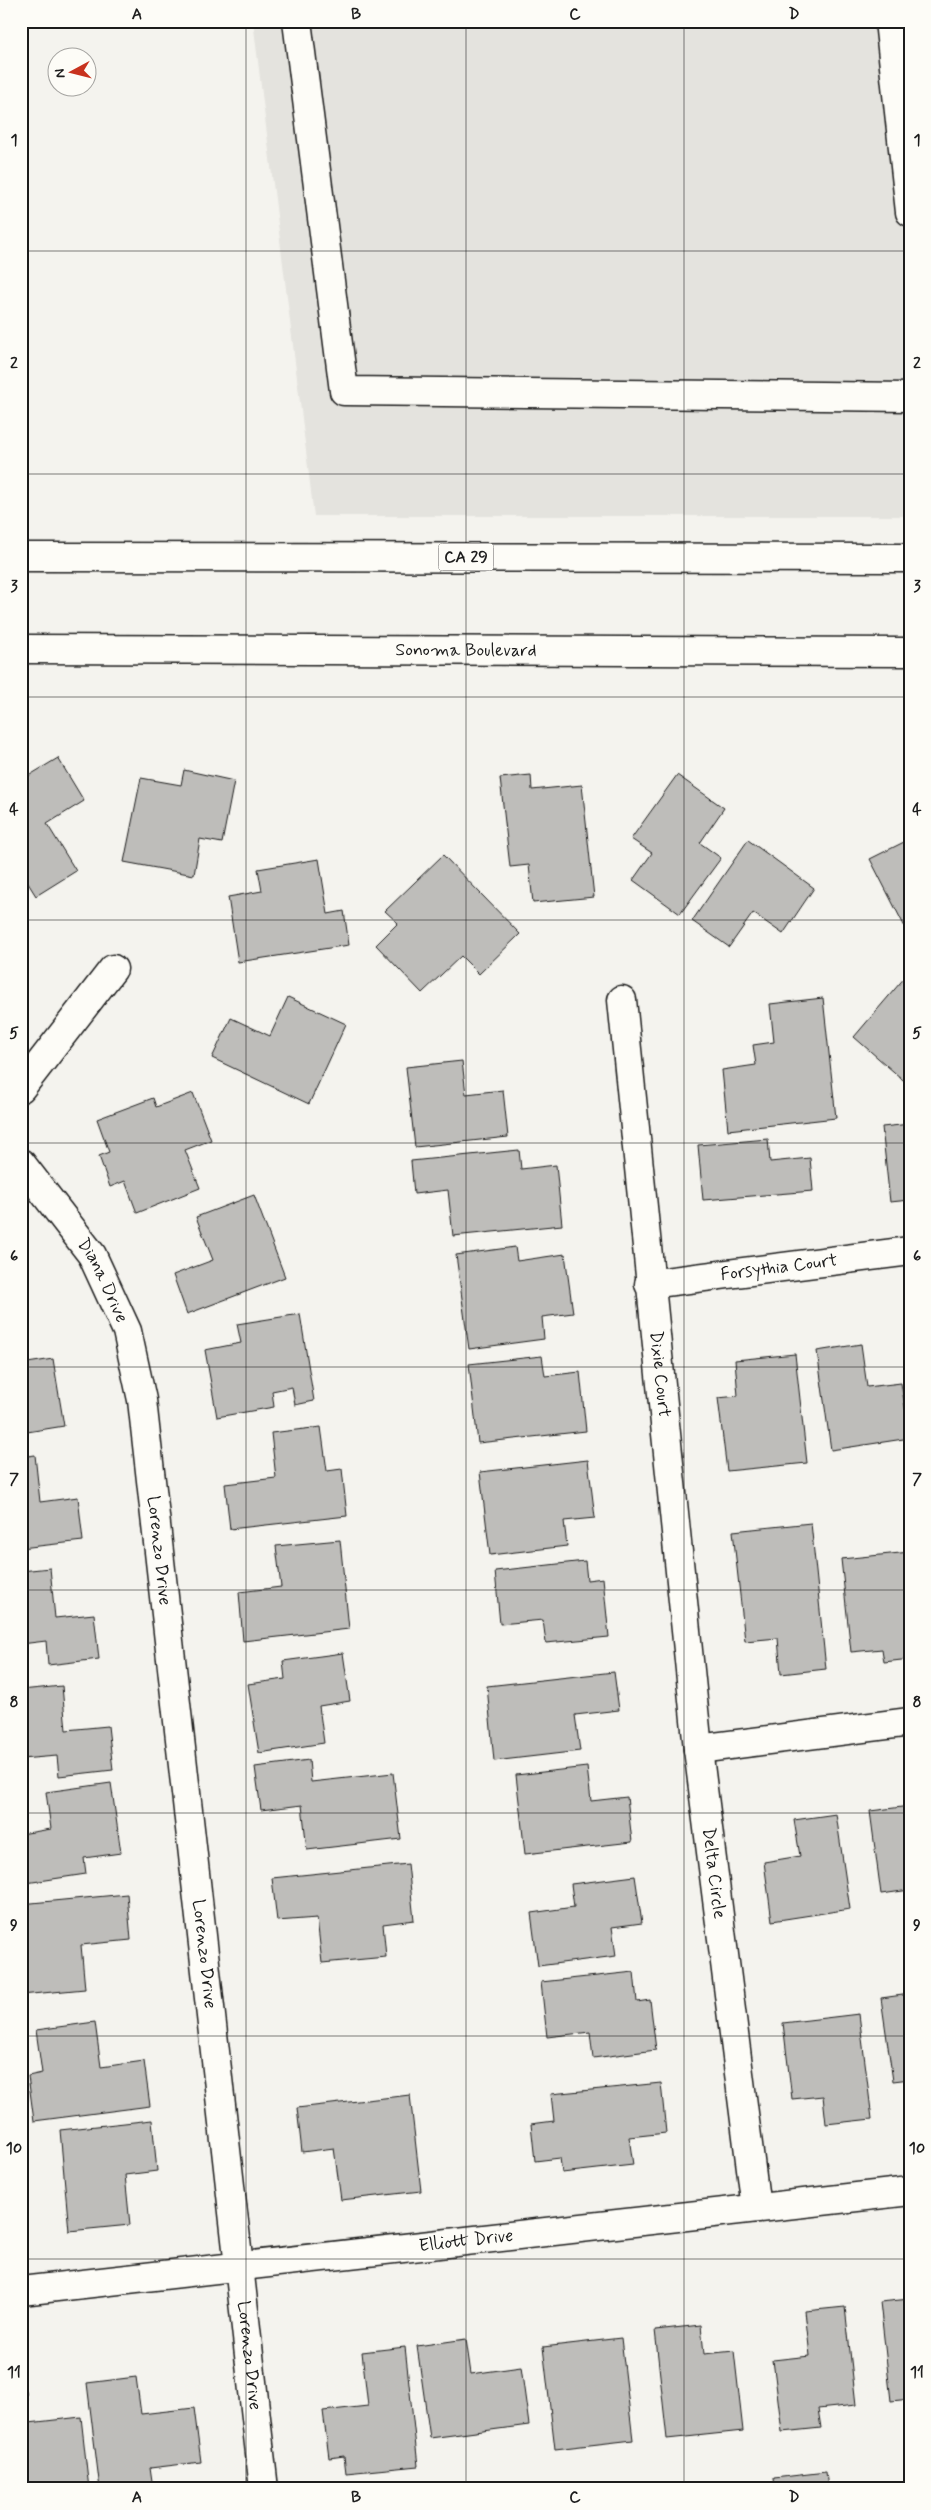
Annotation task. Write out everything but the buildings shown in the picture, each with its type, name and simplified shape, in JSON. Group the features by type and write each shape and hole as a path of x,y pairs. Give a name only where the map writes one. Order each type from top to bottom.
{"main road":[{"path":"298,21 344,391 910,397"},
{"path":"889,21 910,212"},
{"name":"CA 29","path":"21,557 910,558"},
{"name":"Sonoma Boulevard","path":"21,650 910,652"},
{"path":"21,1088 113,969"},
{"name":"Dixie Court","path":"622,1000 649,1284 698,1749"},
{"name":"Diana Drive","path":"21,1163 92,1255 127,1331 144,1418"},
{"name":"Forsythia Court","path":"649,1284 910,1252"},
{"name":"Lorenzo Drive","path":"144,1418 264,2489"},
{"path":"698,1749 910,1722"},
{"name":"Delta Circle","path":"698,1749 756,2208"},
{"name":"Elliott Drive","path":"21,2291 910,2191"}],"shaded area":[{"path":"253,21 910,21 910,516 314,516"}]}
